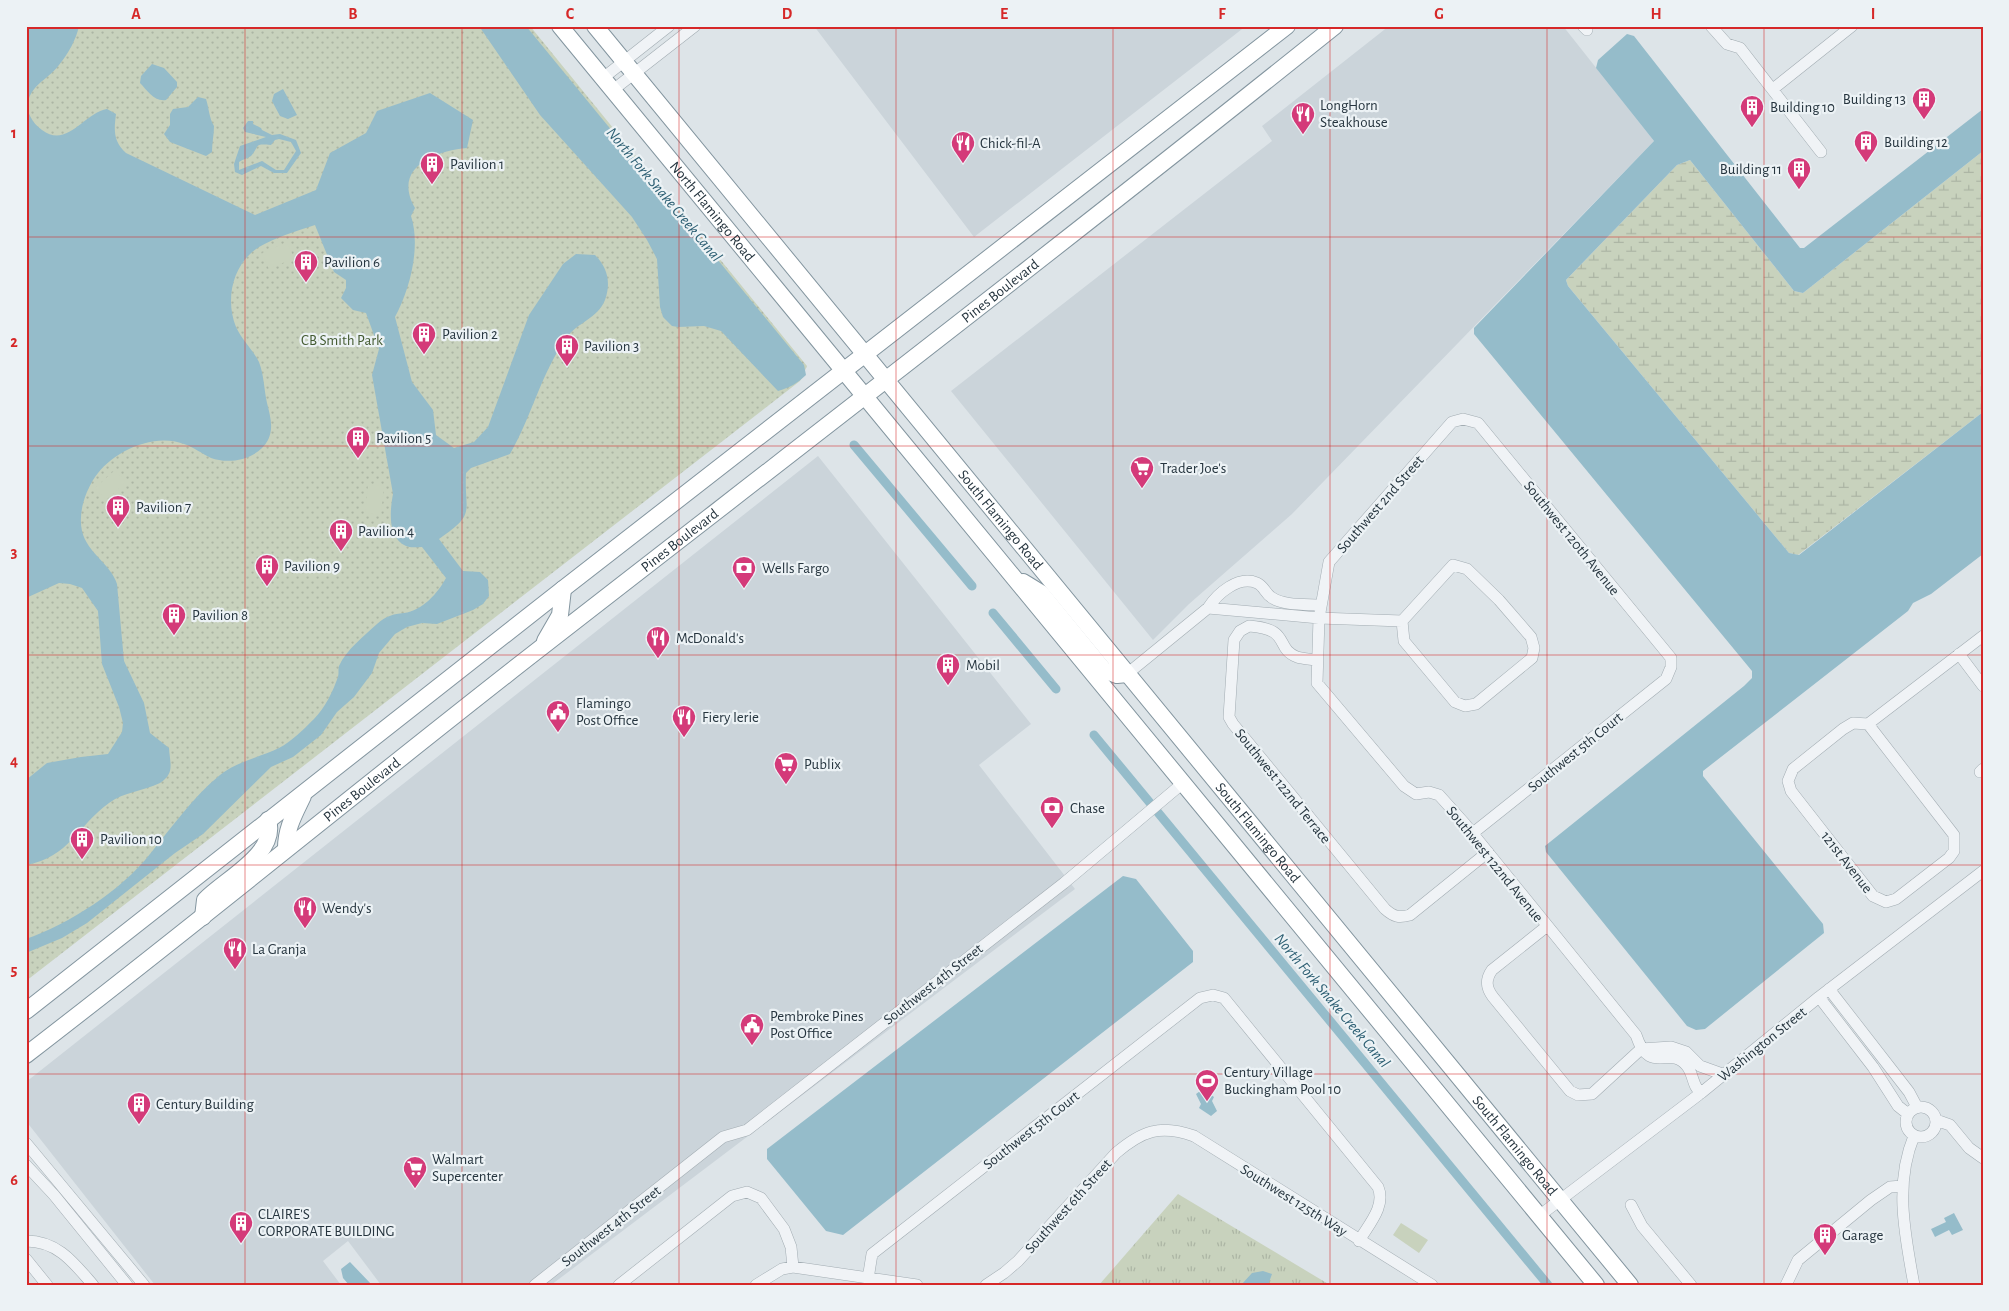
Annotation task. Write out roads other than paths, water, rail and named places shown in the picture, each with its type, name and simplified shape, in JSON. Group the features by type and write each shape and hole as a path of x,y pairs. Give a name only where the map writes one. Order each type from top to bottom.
{"highway":[{"name":"North Flamingo Road","path":"560,26 864,398"},
{"name":"North Flamingo Road","path":"594,26 887,380"},
{"path":"26,1011 562,590 1287,26"},
{"name":"Pines Boulevard","path":"26,1055 203,917 286,848 887,380 1335,26"},
{"name":"South Flamingo Road","path":"887,380 1630,1285"},
{"name":"South Flamingo Road","path":"864,398 1596,1285"},
{"path":"1012,576 1041,592 1104,670 1117,676 1127,674"},
{"path":"540,649 560,615 562,590"},
{"path":"286,848 286,836 290,822 305,792"},
{"path":"203,917 205,900 246,866 263,849 271,828 268,820"}],"street":[{"path":"629,68 669,26"},
{"path":"608,84 629,68 695,26"},
{"path":"1711,26 1726,44 1740,48 1821,152"},
{"path":"1773,89 1852,26"},
{"name":"Southwest 2nd Street","path":"1319,618 1329,562 1452,422 1463,419"},
{"name":"Southwest 120th Avenue","path":"1463,419 1478,422 1671,658 1671,667"},
{"path":"1208,608 1319,618 1402,621 1453,565 1467,568 1499,600 1531,637 1534,648 1532,658 1476,704 1465,706 1455,702 1404,641 1402,621"},
{"path":"1127,674 1208,608 1216,596 1241,582 1256,582 1264,587 1270,596 1280,600 1321,605"},
{"name":"Southwest 122nd Avenue","path":"1319,618 1317,683 1404,786 1416,794 1428,792 1439,795 1473,833 1514,882 1546,927 1636,1035 1641,1049"},
{"name":"Southwest 122nd Terrace","path":"1317,660 1297,657 1288,652 1278,633 1272,629 1249,626 1240,632 1234,640 1229,716 1233,724 1385,909 1392,915 1400,918 1410,916 1488,852"},
{"path":"1868,724 1983,636"},
{"path":"1959,654 1983,686"},
{"name":"Southwest 5th Court","path":"1473,833 1666,679 1671,667"},
{"name":"121st Avenue","path":"1853,723 1868,724 1954,834 1954,851 1949,858 1896,899 1886,902 1873,896 1791,791 1788,781 1793,769 1844,728 1853,723"},
{"name":"Southwest 4th Street","path":"535,1285 723,1137 747,1130 1064,883 1183,783"},
{"name":"Washington Street","path":"1539,1216 1701,1093 1819,997 1983,871"},
{"path":"1546,927 1492,970 1488,977 1488,990 1570,1091 1578,1095 1586,1095 1598,1089 1641,1049 1671,1047 1686,1052 1700,1066 1725,1074"},
{"path":"1830,989 1909,1092 1909,1111 1906,1128 1914,1136 1921,1137 1928,1135 1934,1129 1936,1120"},
{"name":"Southwest 5th Court","path":"868,1279 872,1254 1200,998 1213,995 1224,998 1378,1187 1382,1195 1381,1204 1359,1241"},
{"path":"1819,997 1875,1070 1877,1076 1909,1111"},
{"path":"1844,1030 1854,1022"},
{"path":"1641,1049 1653,1058 1676,1058 1687,1066 1695,1088 1701,1093"},
{"path":"1909,1111 1929,1110 1936,1120 1950,1125 1969,1148 1983,1158"},
{"name":"Southwest 125th Way","path":"1152,1130 1177,1130 1194,1136 1432,1285"},
{"name":"Southwest 6th Street","path":"986,1285 1004,1273 1018,1260 1116,1153 1134,1138 1152,1130"},
{"path":"1914,1136 1902,1186 1902,1205 1914,1285"},
{"path":"26,1143 144,1285"},
{"path":"26,1165 54,1195 127,1285"},
{"path":"1786,1285 1798,1260 1871,1200 1890,1187 1902,1186"},
{"path":"619,1285 732,1196 747,1192 761,1198 784,1229 791,1247 793,1267"},
{"path":"1631,1205 1642,1226 1692,1285"},
{"path":"26,1242 45,1243 62,1251 92,1285"},
{"path":"26,1260 47,1285"},
{"path":"756,1285 782,1269 793,1267 917,1285"}],"water":[{"path":"26,26 79,26 74,42 66,56 54,71 33,90 30,96 28,111 30,117 42,130 51,135 67,133 99,112 107,109 116,114 115,135 126,153 255,215 316,190 330,153 366,133 377,111 430,93 473,120 467,148 442,153 430,158 420,164 413,172 409,182 409,194 415,208 411,216 414,228 414,254 409,281 395,317 412,382 433,410 436,435 454,448 474,442 488,427 529,315 563,264 576,254 595,255 605,270 608,288 602,306 593,316 571,332 558,351 510,454 471,468 466,473 467,505 464,517 439,539 463,571 480,572 488,580 489,596 483,604 473,610 437,624 422,623 407,627 395,634 379,653 372,673 354,697 337,712 321,735 293,757 271,767 203,834 175,853 87,923 62,938 26,953 26,939 43,933 77,915 110,893 125,880 150,854 192,803 226,770 279,748 297,735 318,715 325,705 338,677 339,666 351,649 383,619 411,612 423,605 439,590 446,578 422,547 406,546 400,542 393,530 391,508 393,494 372,375 379,349 366,313 353,310 341,298 346,288 346,280 334,272 315,225 266,243 250,254 242,263 233,283 231,306 236,327 261,367 271,422 268,440 258,452 251,456 227,461 211,458 188,445 172,441 159,441 134,447 122,452 102,468 88,489 83,503 81,524 85,539 110,570 117,584 124,661 144,703 150,733 169,748 170,772 160,783 115,799 98,812 63,848 41,861 26,865 26,780 47,763 108,754 122,732 123,723 119,707 102,664 98,611 82,588 59,583 26,598"},
{"path":"479,26 526,26 804,365 806,375 803,378 793,385 778,391 721,331 704,326 672,326 663,317 660,307 657,259 647,240 632,217 540,115"},
{"path":"1627,34 1634,36 1800,248 1804,248 1983,109 1983,151 1803,293 1794,291 1690,160 1677,165 1566,280 1568,286 1789,553 1799,555 1983,412 1983,554 1931,594 1913,603 1908,611 1703,771 1703,776 1823,924 1824,933 1705,1029 1696,1030 1687,1026 1546,852 1545,846 1744,686 1752,678 1752,671 1474,334 1474,328 1654,141 1596,68 1598,60"},
{"path":"152,64 164,68 177,82 177,87 166,100 154,97 140,83 141,76"},
{"path":"283,89 297,115 288,119 280,116 272,101 274,94"},
{"path":"198,97 206,99 214,126 212,152 206,156 170,142 164,134 170,125 170,114 173,109 188,107"},
{"path":"248,121 253,121 253,124 272,135 280,134 296,140 301,153 287,173 274,173 261,166 242,175 235,172 234,164 240,146 266,137 245,132 243,128","holes":["279,139 291,142 296,151 284,170 276,170 262,161 239,170 239,162 251,156 259,145 271,145 275,140"]},
{"path":"1123,876 1136,879 1193,951 1193,962 843,1235 826,1231 767,1159 767,1149"},
{"name":"Century Village Buckingham Pool 10","path":"1203,1089 1214,1097 1212,1101 1217,1111 1211,1116 1199,1108 1201,1104 1196,1094"},
{"path":"1954,1213 1963,1230 1952,1235 1949,1230 1935,1237 1931,1229 1946,1222 1944,1218"},
{"path":"350,1262 372,1285 349,1285 343,1278 341,1269"},
{"path":"1263,1271 1272,1274 1268,1285 1241,1285 1252,1273"}],"waterway":[{"name":"North Fork Snake Creek Canal","path":"854,445 972,586"},
{"name":"North Fork Snake Creek Canal","path":"993,613 1056,689"},
{"name":"North Fork Snake Creek Canal","path":"1094,735 1548,1285"}],"place":[{"name":"Building 13","path":"1924,120"},
{"name":"Building 10","path":"1752,128"},
{"name":"LongHorn Steakhouse","path":"1303,135"},
{"name":"Building 12","path":"1866,163"},
{"name":"Chick-fil-A","path":"963,164"},
{"name":"Pavilion 1","path":"432,185"},
{"name":"Building 11","path":"1799,190"},
{"name":"Pavilion 6","path":"306,283"},
{"name":"Pavilion 2","path":"424,355"},
{"name":"Pavilion 3","path":"567,367"},
{"name":"Pavilion 5","path":"358,459"},
{"name":"Trader Joe's","path":"1142,489"},
{"name":"Pavilion 7","path":"118,528"},
{"name":"Pavilion 4","path":"341,552"},
{"name":"Pavilion 9","path":"267,587"},
{"name":"Wells Fargo","path":"744,589"},
{"name":"Pavilion 8","path":"174,636"},
{"name":"McDonald's","path":"658,659"},
{"name":"Mobil","path":"948,686"},
{"name":"Flamingo Post Office","path":"558,733"},
{"name":"Fiery Ierie","path":"684,738"},
{"name":"Publix","path":"786,785"},
{"name":"Chase","path":"1052,829"},
{"name":"Pavilion 10","path":"82,860"},
{"name":"Wendy's","path":"305,929"},
{"name":"La Granja","path":"235,970"},
{"name":"Pembroke Pines Post Office","path":"752,1046"},
{"name":"Century Village Buckingham Pool 10","path":"1207,1102"},
{"name":"Century Building","path":"139,1125"},
{"name":"Walmart Supercenter","path":"415,1189"},
{"name":"CLAIRE'S CORPORATE BUILDING","path":"241,1244"},
{"name":"Garage","path":"1825,1256"}],"park label":[{"name":"CB Smith Park","path":"342,340"}]}
